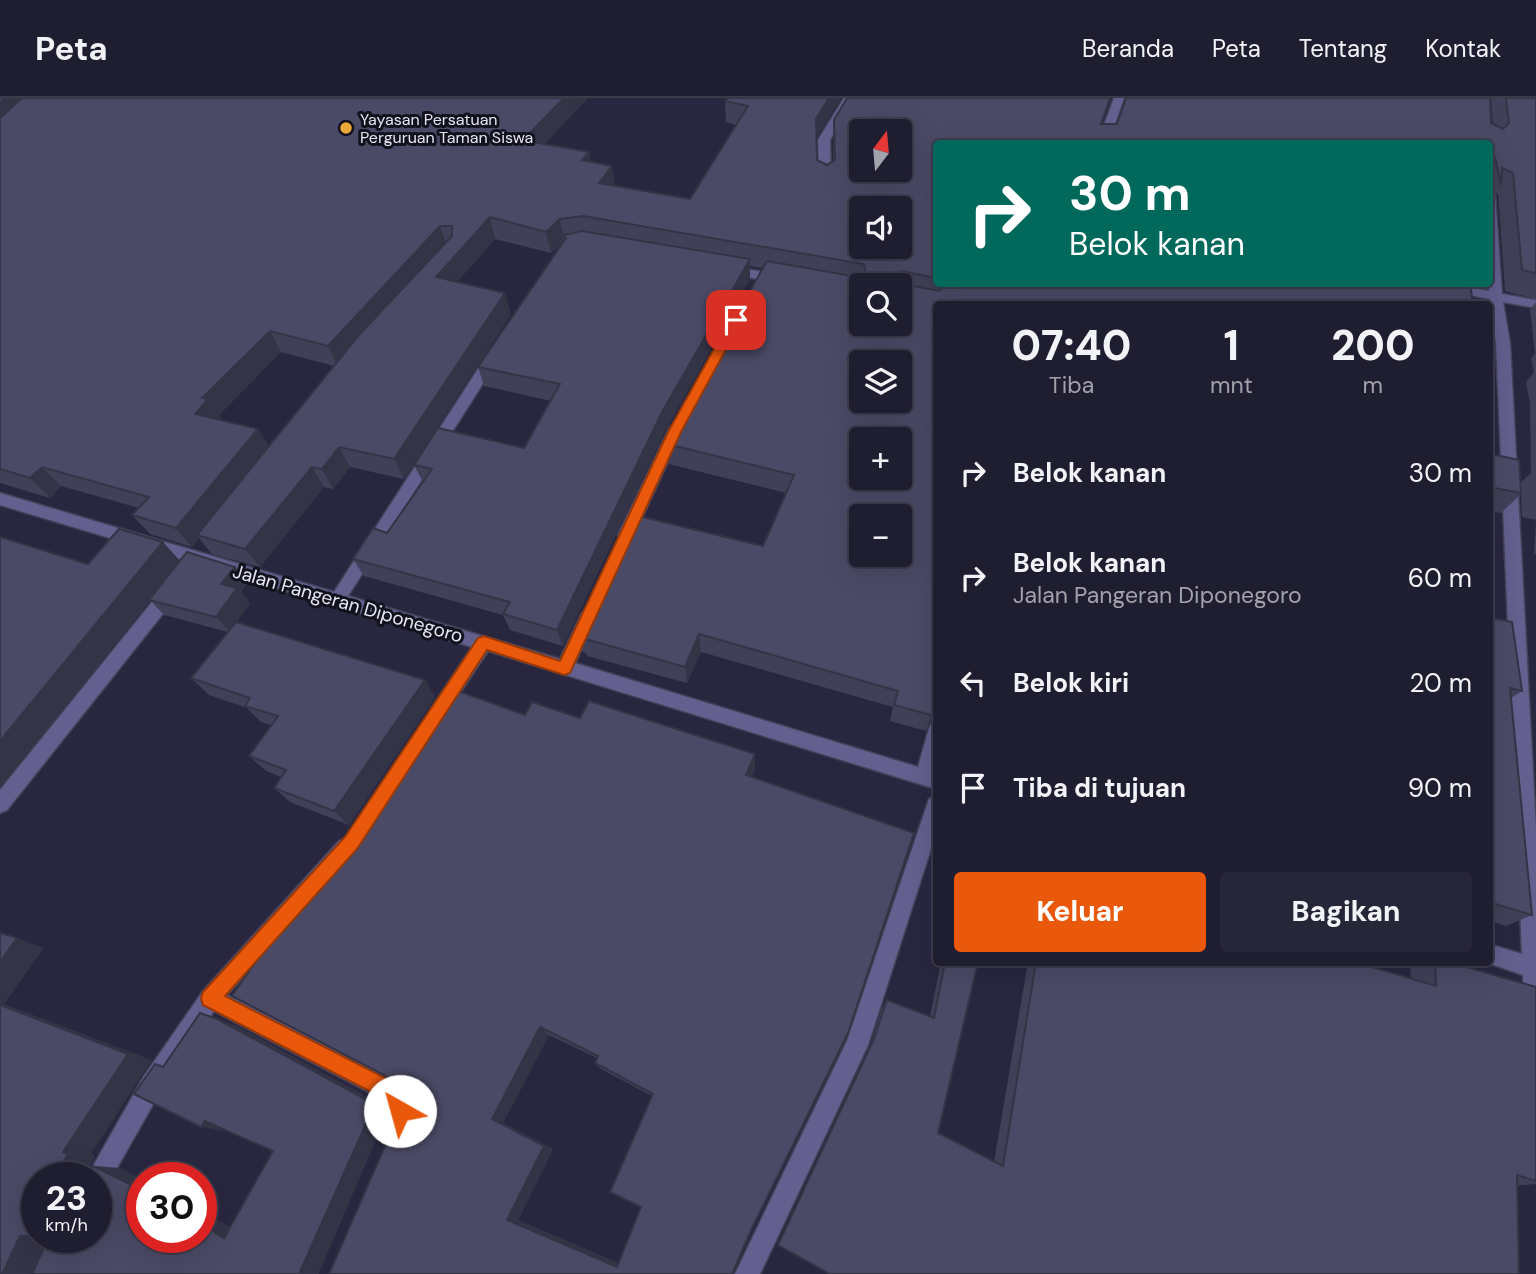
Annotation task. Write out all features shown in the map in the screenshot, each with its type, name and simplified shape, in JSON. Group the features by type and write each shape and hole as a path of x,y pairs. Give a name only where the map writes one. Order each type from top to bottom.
{"street":[{"path":"825,181 824,140 849,98"},
{"path":"1103,140 1119,98"},
{"path":"1493,252 1503,343 1536,1028"},
{"path":"707,266 758,282 797,282"},
{"path":"1449,287 1536,304"},
{"path":"337,600 501,344"},
{"path":"622,544 688,408"},
{"name":"Jalan Pangeran Diponegoro","path":"0,499 193,564 337,600 484,643 930,780"},
{"path":"0,804 193,564"},
{"path":"564,668 593,606"},
{"path":"432,721 484,643"},
{"path":"930,780 933,756"},
{"path":"747,1274 857,1045 933,814"},
{"path":"108,1162 152,1084 210,998 358,832"},
{"path":"1493,955 1534,968"},
{"path":"210,998 390,1091 398,1099 400,1111 392,1135"}],"building":[{"path":"22,98 564,98 523,140 589,152 582,160 612,166 599,183 690,199 748,106 725,101 728,98 829,98 816,119 817,160 827,165 835,160 834,120 847,98 1110,98 1101,124 1117,124 1126,98 1490,98 1491,123 1503,129 1509,123 1506,98 1536,98 1536,273 1522,270 1513,173 1502,168 1501,185 1493,157 1493,140 933,140 933,277 901,271 866,273 864,264 583,216 560,219 546,232 490,217 436,277 505,293 394,459 339,447 322,469 312,467 245,549 197,535 359,335 452,236 452,226 440,226 328,346 270,331 202,398 208,399 195,414 258,429 176,528 132,515 149,497 42,467 30,478 0,469 0,118"},
{"path":"582,231 750,259 662,412 557,630 503,614 510,602 353,559 373,528 387,533 432,469 414,465 438,428 524,448 560,384 478,367 566,238 562,237"},
{"path":"767,261 849,276 849,336 912,336 912,286 939,291 944,287 1470,287 1473,301 933,301 931,715 894,705 898,691 699,634 685,667 577,635 634,515 763,546 794,475 667,444 681,413"},
{"path":"1493,454 1519,460 1521,493 1493,488"},
{"path":"119,529 163,542 0,741 0,537 88,564"},
{"path":"187,552 235,567 221,584 237,588 216,617 149,600"},
{"path":"1493,618 1512,622 1522,691 1510,688 1532,915 1493,903"},
{"path":"236,622 425,680 334,811 274,788 286,770 249,756 278,716 245,706 250,698 191,678"},
{"path":"447,687 525,715 532,702 580,718 589,701 755,754 746,775 914,833 848,1033 732,1274 329,1274 397,1119 395,1090 384,1075 232,996 289,913 295,916 361,822 357,821","holes":["540,1027 598,1056 595,1063 653,1094 610,1192 641,1207 617,1267 507,1220 544,1146 492,1119"]},
{"path":"0,933 17,938 0,962"},
{"path":"944,966 977,966 938,1133 1003,1166 1035,966 1369,966 1436,986 1435,966 1463,966 1536,987 1536,1181 1517,1175 1519,1274 830,1274 778,1245 874,1039 887,1000 934,1018"},
{"path":"0,1005 128,1054 63,1152 68,1154 63,1162 21,1162 21,1236 0,1274"},
{"path":"200,1013 217,1019 369,1101 369,1117 299,1274 32,1274 42,1253 112,1253 112,1175 126,1182 126,1253 217,1253 217,1234 224,1238 273,1151 205,1121 201,1127 134,1094 155,1064 163,1067"}],"place":[{"name":"Yayasan Persatuan Perguruan Taman Siswa","path":"346,128"}],"route":[{"path":"400,1111 398,1099 390,1091 210,998 351,843 484,643 564,668 674,432 736,320"}]}
